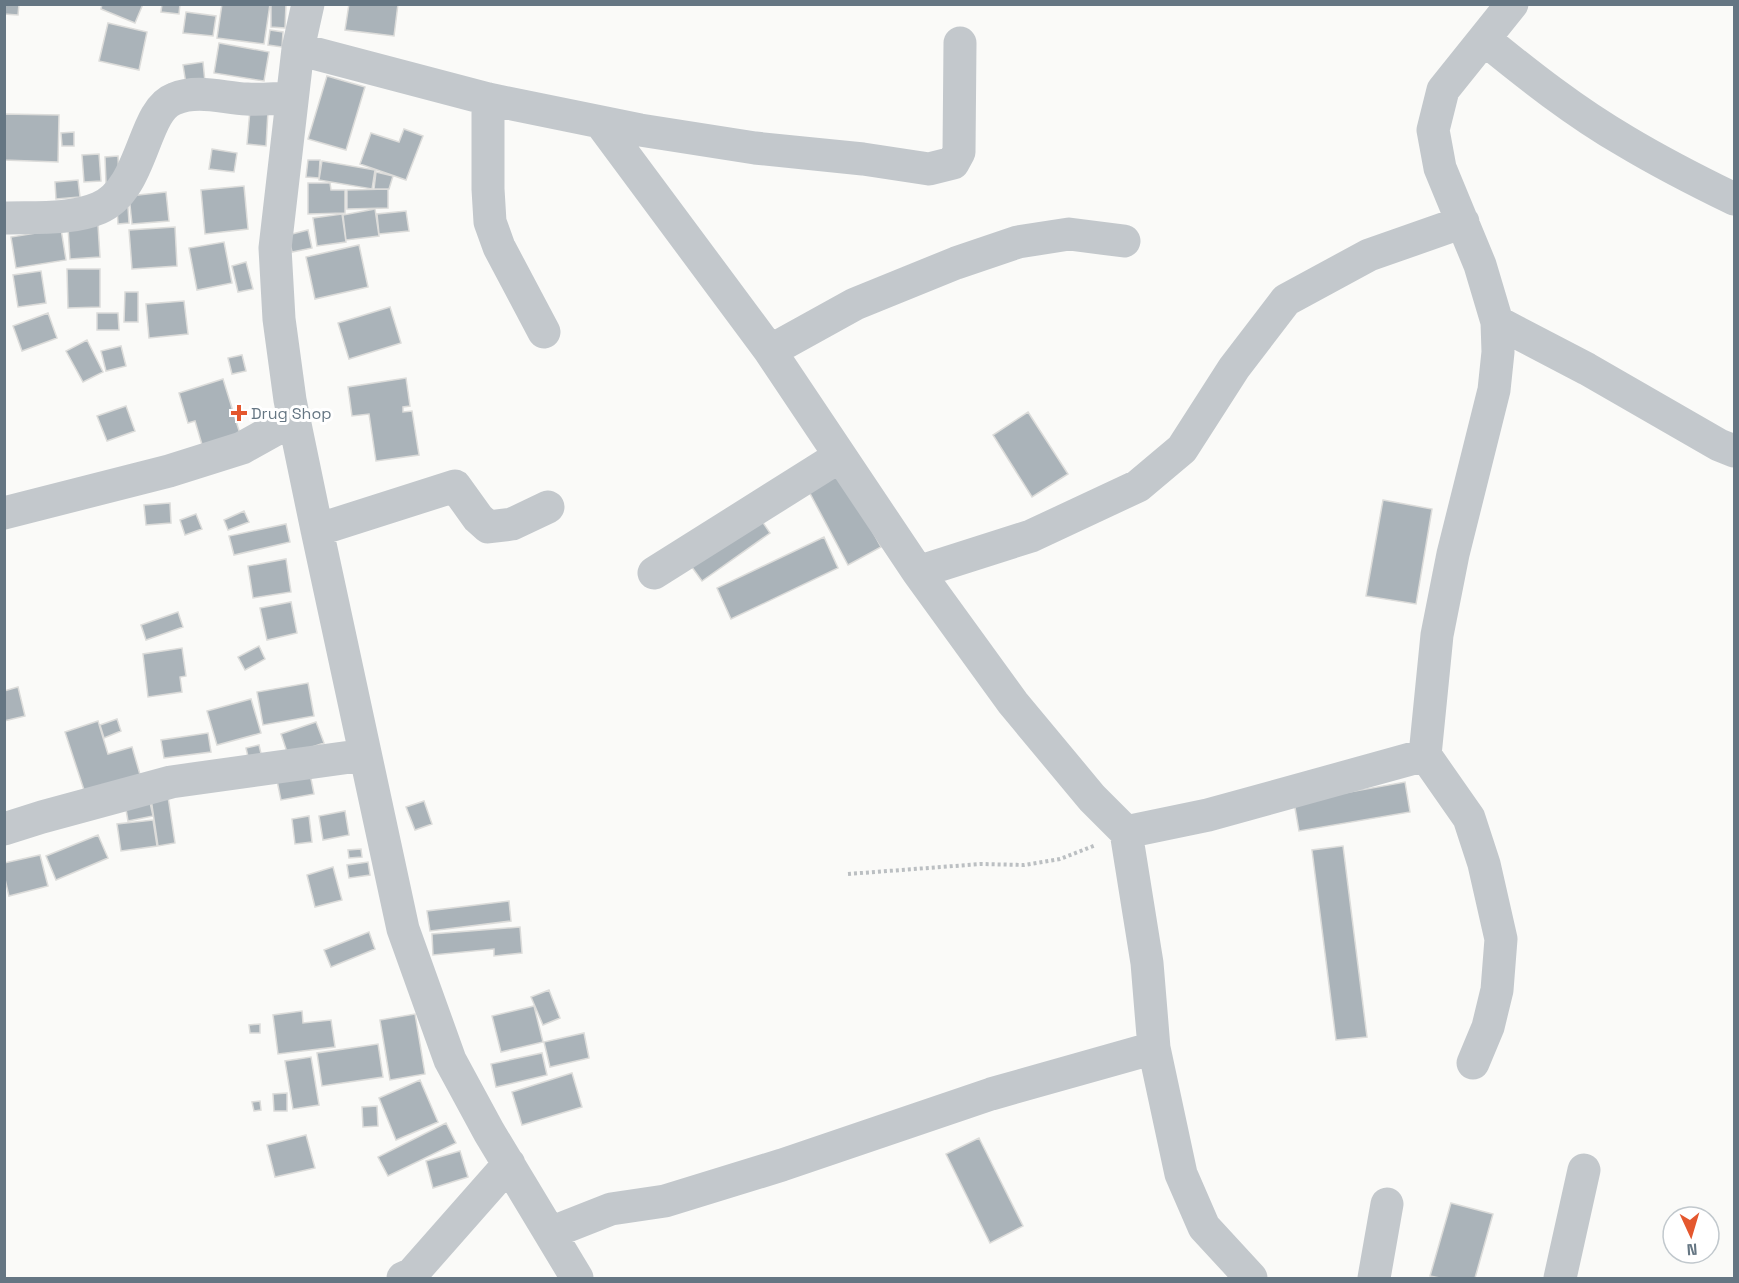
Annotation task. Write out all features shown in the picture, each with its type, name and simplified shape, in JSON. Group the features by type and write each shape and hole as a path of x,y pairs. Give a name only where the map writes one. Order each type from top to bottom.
{"street":[{"path":"308,4 298,49 275,248 279,319 294,419 317,530 403,929 450,1060 577,1278"},
{"path":"1473,1064 1488,1027 1497,990 1501,939 1484,864 1469,818 1425,755 1437,635 1453,555 1494,390 1498,352 1497,322 1480,265 1440,168 1433,130 1443,90 1512,4"},
{"path":"1484,39 1529,75 1623,140 1734,199"},
{"path":"298,49 488,99 640,130 756,148 863,159 929,169 953,163 959,152 960,43"},
{"path":"4,218 71,215 100,208 121,192 130,179 159,111 173,99 192,95 219,95 245,99 292,98"},
{"path":"488,99 490,222 499,247 544,332"},
{"path":"600,122 770,351 918,572 1013,703 1092,798 1126,832 1147,963 1154,1048 1181,1174 1204,1227 1251,1278"},
{"path":"918,572 1031,536 1138,486 1182,449 1234,368 1286,300 1369,255 1463,222"},
{"path":"770,351 855,304 956,263 1018,242 1069,234 1124,240"},
{"path":"1497,322 1734,451"},
{"path":"4,513 169,471 242,448 294,419"},
{"path":"654,573 840,456"},
{"path":"317,530 455,486 478,518 488,527 512,524 548,507"},
{"path":"4,829 171,782 365,755"},
{"path":"1126,832 1208,815 1425,755"},
{"path":"550,1233 611,1209 664,1201 782,1165 991,1094 1154,1048"},
{"path":"403,1278 412,1274 509,1164"},
{"path":"1560,1278 1584,1170"},
{"path":"1374,1278 1387,1204"}],"path":[{"path":"848,874 981,864 1024,865 1060,859 1126,832"}],"building":[{"path":"4,4 19,4 18,15 4,14"},
{"path":"102,4 143,4 135,23 101,9"},
{"path":"162,4 180,4 179,14 161,12"},
{"path":"222,4 270,4 264,44 217,38"},
{"path":"271,4 286,4 285,28 271,27"},
{"path":"349,4 398,4 394,36 345,30"},
{"path":"186,12 216,16 213,36 183,33"},
{"path":"108,23 147,32 139,70 99,61"},
{"path":"270,30 283,32 282,47 268,45"},
{"path":"219,43 269,52 264,81 214,73"},
{"path":"203,62 205,82 186,84 183,65"},
{"path":"327,76 365,87 346,150 308,139"},
{"path":"250,110 268,111 266,146 247,144"},
{"path":"4,114 59,115 58,162 4,160"},
{"path":"404,129 423,136 406,180 360,164 371,133 399,142"},
{"path":"74,132 74,146 62,146 61,133"},
{"path":"212,149 237,153 234,172 209,169"},
{"path":"99,154 101,181 84,182 82,155"},
{"path":"118,156 119,182 106,183 105,157"},
{"path":"308,160 320,160 319,178 306,177"},
{"path":"322,161 375,170 372,189 319,180"},
{"path":"376,172 393,176 389,189 374,189"},
{"path":"78,180 80,197 56,199 55,182"},
{"path":"308,183 330,183 331,190 345,190 345,213 308,214"},
{"path":"244,186 248,229 205,234 201,190"},
{"path":"388,189 388,208 347,209 347,190"},
{"path":"166,192 169,221 132,224 129,196"},
{"path":"128,207 129,223 118,224 117,208"},
{"path":"375,209 379,236 346,240 343,215"},
{"path":"406,211 409,231 379,234 377,214"},
{"path":"342,214 346,242 317,246 313,218"},
{"path":"98,225 100,257 70,259 68,227"},
{"path":"175,227 177,266 132,269 129,230"},
{"path":"61,229 66,260 16,268 11,237"},
{"path":"308,230 312,248 292,252 288,235"},
{"path":"224,242 232,283 197,290 189,248"},
{"path":"359,245 368,287 315,299 306,257"},
{"path":"246,262 253,289 238,292 232,266"},
{"path":"67,269 100,269 100,307 68,308"},
{"path":"41,271 46,303 18,307 13,275"},
{"path":"125,292 138,292 138,322 124,322"},
{"path":"184,301 188,334 149,338 146,304"},
{"path":"390,307 401,343 349,359 338,323"},
{"path":"48,313 57,338 22,351 13,326"},
{"path":"97,313 118,313 119,330 97,330"},
{"path":"87,340 103,372 83,382 66,351"},
{"path":"121,346 126,366 106,371 101,351"},
{"path":"242,355 246,371 232,374 228,358"},
{"path":"406,378 410,406 403,407 403,412 412,411 419,455 376,461 369,414 352,416 348,387"},
{"path":"223,379 241,437 203,448 195,421 188,423 179,393"},
{"path":"126,406 135,431 107,441 97,416"},
{"path":"1028,412 1068,474 1032,497 993,435"},
{"path":"837,467 881,547 848,565 805,484"},
{"path":"1383,500 1432,509 1416,604 1366,596"},
{"path":"170,503 171,523 146,525 144,505"},
{"path":"244,511 249,522 228,530 224,520"},
{"path":"755,511 770,533 702,581 686,559"},
{"path":"196,514 202,529 185,535 180,520"},
{"path":"286,524 290,542 234,555 229,536"},
{"path":"824,537 838,568 731,619 717,588"},
{"path":"286,559 291,592 253,598 248,566"},
{"path":"291,602 297,633 267,640 260,608"},
{"path":"178,612 183,627 146,640 141,625"},
{"path":"259,646 265,659 245,670 238,657"},
{"path":"182,648 186,676 180,677 182,692 148,697 143,654"},
{"path":"308,683 314,716 263,725 257,692"},
{"path":"18,687 25,716 4,721 4,691"},
{"path":"251,699 261,733 217,745 207,711"},
{"path":"117,719 121,731 104,738 100,725"},
{"path":"98,721 108,754 132,747 141,778 86,796 65,732"},
{"path":"316,722 324,743 288,755 281,734"},
{"path":"208,733 211,752 164,758 161,740"},
{"path":"259,745 262,758 249,761 246,748"},
{"path":"309,769 314,794 281,800 276,776"},
{"path":"1405,782 1410,812 1299,831 1294,802"},
{"path":"167,790 175,843 158,846 150,792"},
{"path":"148,793 153,816 128,821 124,798"},
{"path":"424,801 432,824 415,830 406,807"},
{"path":"345,811 349,835 323,840 319,816"},
{"path":"309,816 312,842 295,844 292,819"},
{"path":"153,820 157,846 121,851 117,824"},
{"path":"98,835 108,858 56,880 46,856"},
{"path":"1343,846 1367,1037 1336,1040 1312,850"},
{"path":"361,849 362,857 349,858 348,850"},
{"path":"40,855 48,886 9,896 4,863"},
{"path":"368,862 370,875 349,878 347,865"},
{"path":"333,867 342,900 315,907 307,875"},
{"path":"509,901 511,921 430,931 427,911"},
{"path":"520,927 522,953 494,956 494,949 433,955 432,934"},
{"path":"369,932 375,949 331,967 324,950"},
{"path":"549,990 560,1018 543,1025 531,997"},
{"path":"534,1006 543,1042 501,1052 492,1016"},
{"path":"302,1011 303,1023 331,1020 335,1047 278,1054 273,1015"},
{"path":"415,1014 425,1074 390,1080 380,1020"},
{"path":"260,1024 260,1033 250,1033 249,1025"},
{"path":"584,1033 589,1058 550,1067 544,1042"},
{"path":"378,1044 383,1077 322,1086 317,1053"},
{"path":"542,1053 547,1075 496,1087 491,1064"},
{"path":"311,1057 319,1105 293,1109 285,1061"},
{"path":"572,1073 582,1107 522,1125 512,1092"},
{"path":"420,1080 438,1122 396,1140 379,1098"},
{"path":"287,1093 287,1111 274,1111 273,1094"},
{"path":"260,1101 261,1110 254,1111 252,1102"},
{"path":"377,1106 378,1126 363,1127 362,1107"},
{"path":"446,1123 456,1143 388,1176 378,1157"},
{"path":"306,1135 315,1168 275,1177 267,1145"},
{"path":"979,1138 1023,1226 990,1243 946,1154"},
{"path":"460,1151 468,1177 433,1188 426,1161"},
{"path":"1451,1203 1493,1214 1475,1278 1430,1276"}],"place":[{"name":"Drug Shop","path":"239,413"}]}
